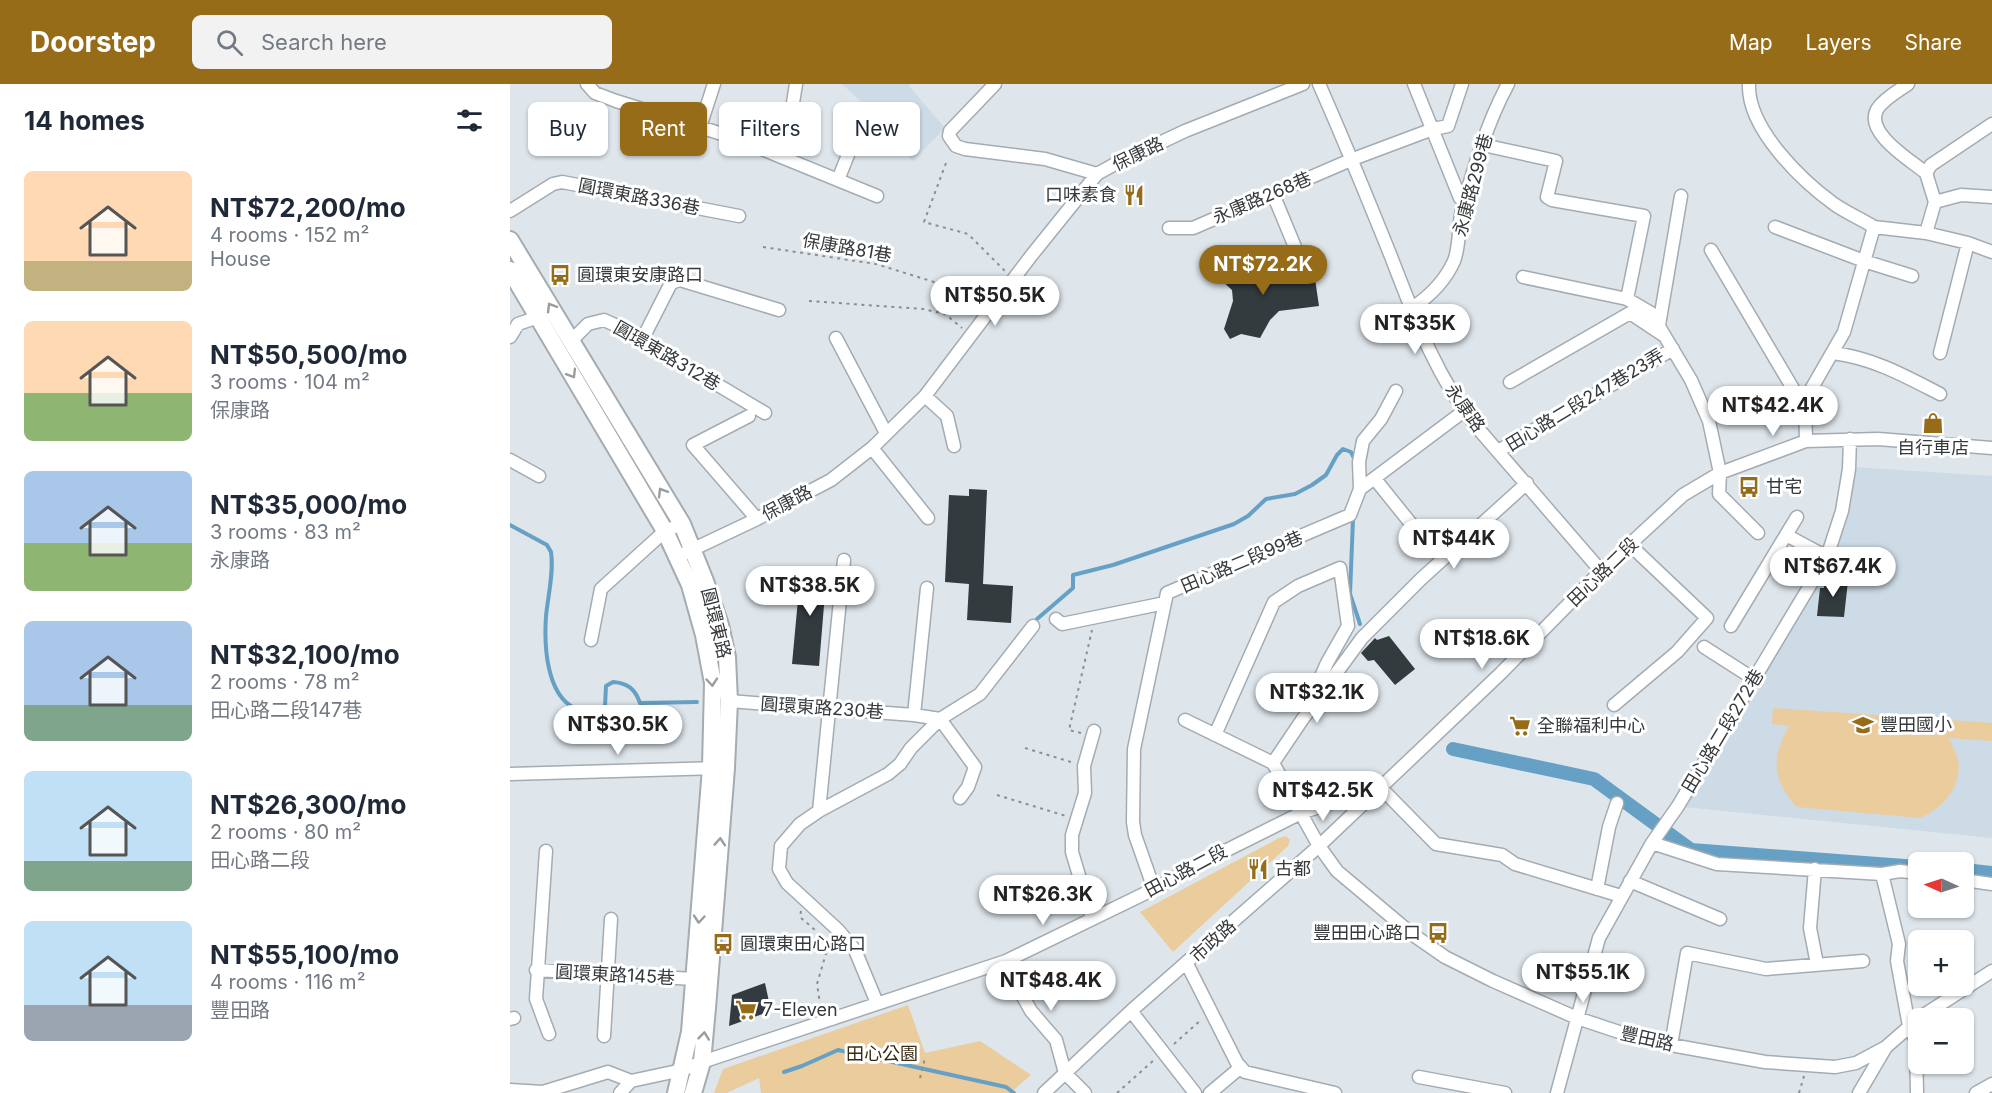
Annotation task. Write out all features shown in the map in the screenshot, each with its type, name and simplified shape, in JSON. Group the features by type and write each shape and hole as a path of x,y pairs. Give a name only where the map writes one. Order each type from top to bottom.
{"main road":[{"name":"圓環東路","path":"510,240 682,524 690,585 699,615 713,683 718,768 708,1008 702,1062 693,1093"},
{"name":"圓環東路","path":"510,270 665,531 686,552 720,625 727,657 729,701 718,768 690,1032 676,1093"}],"street":[{"path":"587,84 595,93 620,102"},
{"path":"707,106 714,84"},
{"path":"793,102 796,84"},
{"path":"995,84 950,131 949,136 956,146 964,149 1046,159 1098,174"},
{"name":"保康路","path":"686,552 757,519 831,480 872,448 925,396 970,335 1098,174 1185,130 1303,84"},
{"name":"永康路","path":"1320,84 1437,366 1464,411 1601,571"},
{"path":"1414,84 1460,198"},
{"path":"1433,129 1448,126 1462,84"},
{"name":"永康路299巷","path":"1412,308 1430,296 1455,259 1461,213 1493,111 1508,84"},
{"path":"1908,84 1878,108 1875,115 1880,133 1895,150 1926,173 1935,202 1926,233"},
{"path":"1747,85 1752,110 1766,135 1802,176 1834,204 1874,227 1926,233 1968,243 1992,252"},
{"path":"1926,173 1931,165 1992,124"},
{"name":"永康路268巷","path":"1169,228 1193,228 1353,159 1433,129"},
{"path":"1483,145 1556,160 1547,197 1552,200 1644,216 1627,299"},
{"path":"780,156 877,196"},
{"path":"838,180 848,156"},
{"name":"圓環東路336巷","path":"510,211 553,184 562,182 739,216"},
{"path":"1273,194 1300,259"},
{"path":"1935,202 1961,195 1992,197"},
{"path":"1659,326 1681,196"},
{"path":"1775,227 1864,261 1912,276"},
{"path":"1806,441 1805,400 1844,332 1874,227"},
{"path":"1940,353 1968,243"},
{"path":"1711,250 1805,409"},
{"path":"1523,277 1627,299 1651,313 1691,380 1709,422 1720,473 1719,494 1758,533"},
{"path":"642,340 675,280 779,310"},
{"path":"1510,382 1630,313 1670,343"},
{"path":"510,337 518,324 538,317"},
{"name":"圓環東路312巷","path":"571,341 588,324 604,320 765,413"},
{"path":"836,338 886,433"},
{"name":"田心路二段247巷23弄","path":"1498,451 1670,343"},
{"path":"1833,353 1856,356 1885,366 1940,394"},
{"path":"1360,489 1359,462 1363,441 1381,419 1396,391"},
{"path":"925,396 947,416 954,446"},
{"path":"1360,489 1464,411"},
{"path":"748,416 693,446 757,519"},
{"name":"田心路二段","path":"630,1081 682,1070 1006,961 1154,889 1213,856 1301,813 1380,787 1501,673 1601,571 1683,495 1720,473 1806,441 1851,439 1992,448"},
{"name":"田心路二段272巷","path":"1557,1093 1599,938 1652,843 1678,806 1827,557 1842,511 1851,439"},
{"path":"872,448 928,518"},
{"path":"510,460 539,476"},
{"path":"1375,479 1412,525"},
{"path":"1185,720 1273,763 1362,638 1421,579 1527,483"},
{"name":"田心路二段99巷","path":"1154,889 1135,835 1133,822 1134,749 1167,593 1350,515 1360,489"},
{"path":"1731,626 1797,517"},
{"path":"591,640 601,588 665,531 682,524"},
{"path":"1786,535 1827,557"},
{"path":"1614,705 1677,651 1707,618 1630,545"},
{"path":"819,811 844,560"},
{"path":"1215,735 1274,602 1298,586 1340,568 1348,626 1327,663 1302,720"},
{"path":"915,715 927,588"},
{"path":"1056,619 1062,624 1165,603"},
{"path":"877,1003 855,950 838,930 787,883 779,869 781,846 800,824 819,811 888,774 900,764 911,748 940,719 981,694 1033,626"},
{"path":"1704,647 1754,680"},
{"name":"圓環東路230巷","path":"729,701 915,715 940,719"},
{"path":"940,719 975,767 968,787 960,798"},
{"path":"1092,919 1071,852 1072,835 1085,793 1084,766 1093,733"},
{"name":"豐田路","path":"1273,763 1320,846 1338,871 1412,934 1445,957 1492,981 1577,1018 1619,1032 1671,1045 1766,1062 1835,1067 1856,1063 1886,1047"},
{"path":"510,774 718,768"},
{"path":"1380,787 1436,844 1502,855 1515,864 1621,896"},
{"name":"市政路","path":"1044,1093 1131,1011 1188,964 1320,846 1380,787"},
{"path":"1597,889 1617,803"},
{"path":"1652,843 1717,864 1882,874 1908,872"},
{"path":"546,851 536,970 536,999 549,1034"},
{"path":"1815,869 1810,928 1817,964"},
{"path":"1882,874 1899,944 1897,961 1911,1008"},
{"path":"1630,881 1720,919"},
{"path":"1974,881 1992,884"},
{"path":"604,1036 610,919"},
{"path":"1671,1045 1687,953 1766,969 1863,961"},
{"path":"1006,961 1031,1011 1056,1040 1065,1073 1085,1093"},
{"path":"1188,964 1237,1063 1245,1071 1335,1093"},
{"name":"圓環東路145巷","path":"536,970 694,979"},
{"path":"1935,1008 1992,971"},
{"path":"1131,1011 1195,1093"},
{"path":"1859,1093 1886,1047 1908,1027"},
{"path":"1210,1093 1241,1067"},
{"path":"510,1090 543,1092 608,1072 630,1081 621,1093"},
{"path":"1917,1074 1917,1093"},
{"path":"1419,1077 1505,1093"},
{"path":"1976,1093 1992,1084"}],"path":[{"path":"946,163 924,222 968,234 1014,279"},
{"name":"保康路81巷","path":"763,247 876,264 947,286 984,318"},
{"path":"809,301 923,309 945,314 970,335"},
{"path":"1093,629 1069,730 1093,733"},
{"path":"1025,748 1084,766"},
{"path":"997,795 1077,819"},
{"path":"800,897 800,917 823,937 828,950 817,984 823,1021"},
{"path":"921,1078 925,1058"},
{"path":"1799,1093 1807,1066"}],"shaded area":[{"path":"842,84 911,84 909,86 945,128 920,154 920,102 861,102"},
{"path":"908,156 918,156 913,161"},
{"name":"豐田國小","path":"1853,467 1992,476 1992,838 1684,807 1831,561 1848,516"}],"green space":[{"path":"1773,708 1992,723 1992,741 1949,738 1959,766 1955,786 1944,802 1920,818 1797,807 1783,788 1777,768 1779,748 1789,726 1772,724"},
{"path":"1286,836 1290,840 1288,846 1173,952 1140,912 1279,838"},
{"name":"田心公園","path":"908,1005 925,1053 980,1041 1031,1075 1010,1093 761,1093 759,1078 727,1093 714,1093 723,1069"}],"building":[{"path":"1251,253 1265,277 1314,272 1319,306 1279,311 1270,320 1260,338 1241,334 1230,339 1224,329 1233,301 1232,290 1219,278 1220,263 1226,259 1236,263"},
{"path":"969,489 987,490 983,584 1013,586 1011,623 967,620 969,584 945,582 949,495 969,496"},
{"path":"801,567 827,569 819,666 792,664"},
{"path":"1825,577 1842,578 1843,581 1848,581 1844,617 1817,616 1820,588 1824,588"},
{"path":"1389,636 1415,669 1395,685 1374,660 1368,661 1361,653 1375,638 1377,640"},
{"path":"765,983 771,1011 729,1026 732,995"}],"waterway":[{"path":"1037,619 1073,588 1073,575 1113,565 1234,524 1248,516 1266,499 1295,494 1312,485 1326,475 1343,449 1351,452 1354,458"},
{"path":"1353,519 1350,594 1360,624"},
{"path":"510,525 547,545 551,552 551,576 545,628 547,654 552,680 565,701 584,712 601,713 605,706 606,686 613,682 630,688 640,703 697,702"},
{"path":"1453,749 1594,779 1691,850 1908,866"},
{"path":"1974,871 1992,873"},
{"path":"784,1072 838,1050 1006,1087 1014,1093"}],"place":[{"name":"口味素食","path":"1134,195"},
{"name":"圓環東安康路口","path":"560,275"},
{"name":"自行車店","path":"1933,423"},
{"name":"甘宅","path":"1749,487"},
{"name":"豐田國小","path":"1863,725"},
{"name":"全聯福利中心","path":"1520,726"},
{"name":"古都","path":"1258,869"},
{"name":"豐田田心路口","path":"1438,933"},
{"name":"圓環東田心路口","path":"723,944"},
{"name":"7-Eleven","path":"746,1010"}]}
